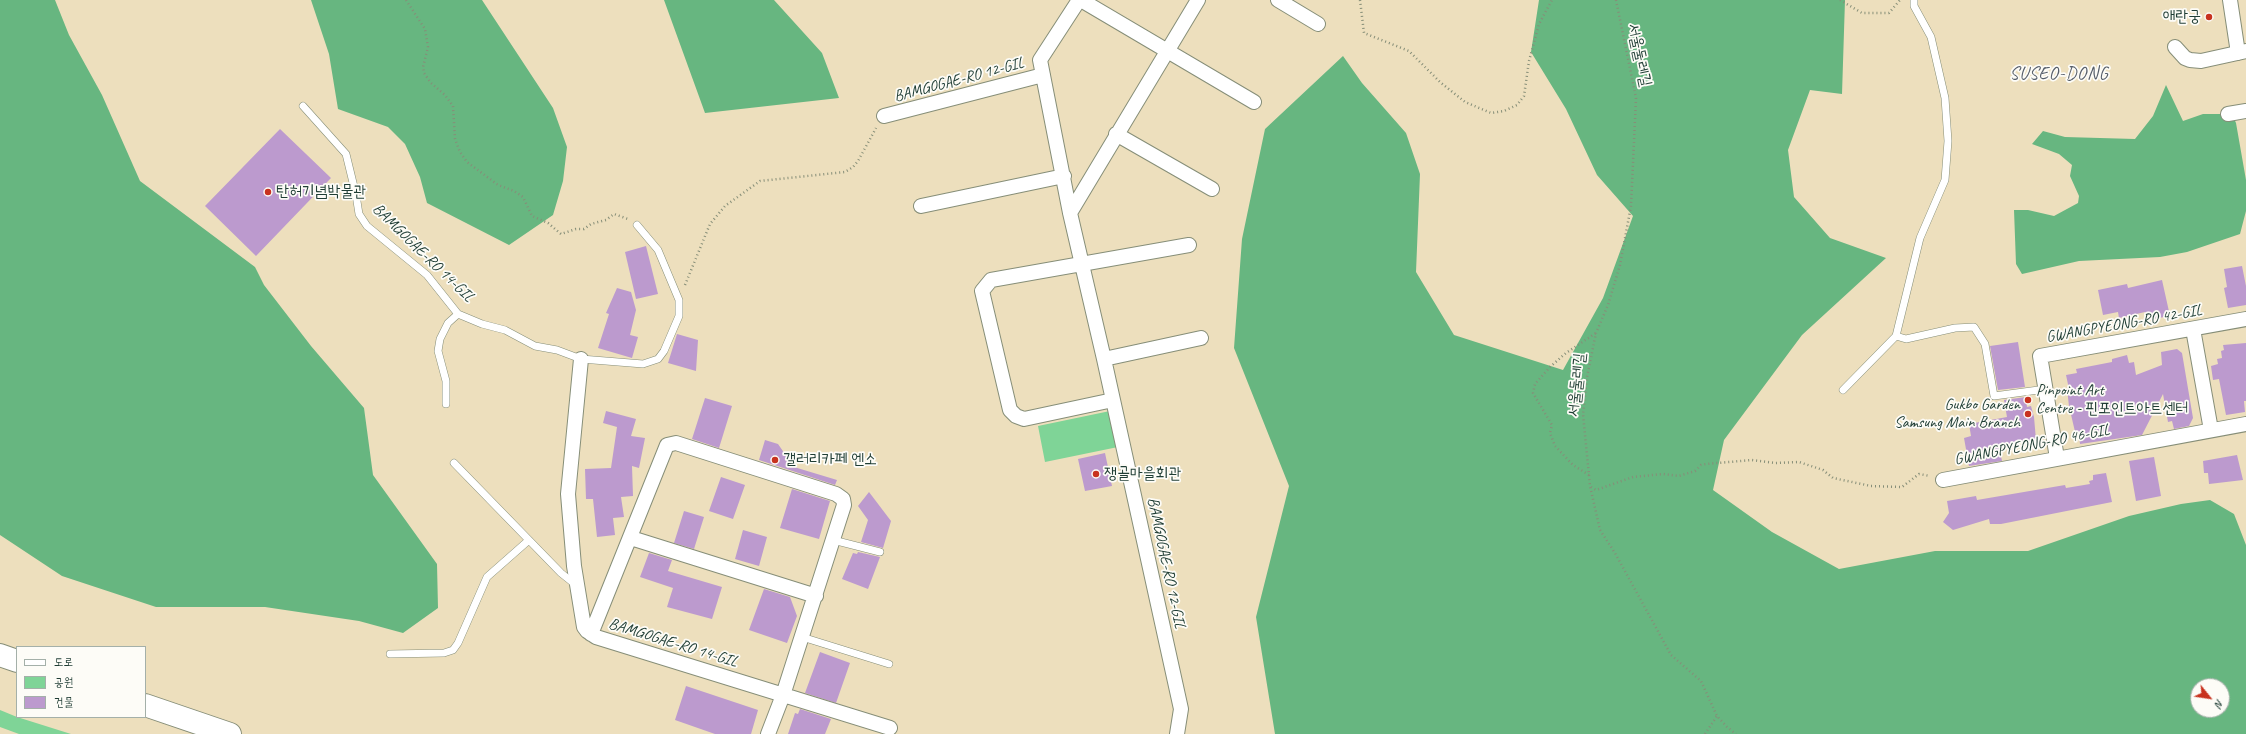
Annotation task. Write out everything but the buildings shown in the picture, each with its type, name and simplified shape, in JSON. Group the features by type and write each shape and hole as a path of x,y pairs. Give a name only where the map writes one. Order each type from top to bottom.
{"main road":[{"path":"0,655 16,661"},
{"path":"146,706 190,728 230,734"}],"street":[{"name":"BAMGOGAE-RO 12-GIL","path":"1177,734 1181,709 1104,358 1070,214 1064,176 1040,60 1080,0 1254,102"},
{"path":"1070,214 1116,134 1198,0"},
{"path":"1278,0 1318,24"},
{"path":"2175,47 2185,58 2201,61 2242,52 2230,0"},
{"name":"BAMGOGAE-RO 12-GIL","path":"884,116 1042,75"},
{"path":"2228,114 2246,111"},
{"path":"1116,134 1212,189"},
{"path":"921,206 1064,176"},
{"path":"1113,400 1024,419 1016,416 1010,410 982,291 991,280 1189,245"},
{"name":"GWANGPYEONG-RO 42-GIL","path":"2057,458 2040,356 2246,319"},
{"path":"2193,329 2211,430"},
{"path":"1104,358 1201,338"},
{"name":"BAMGOGAE-RO 14-GIL","path":"581,359 568,494 584,627 591,634 783,696 890,728"},
{"name":"GWANGPYEONG-RO 46-GIL","path":"1943,480 2246,424"},
{"path":"591,634 631,538 667,445 676,443 836,494 843,499 844,505 783,696 768,734"},
{"path":"631,538 816,596"}],"lane":[{"path":"1843,390 1896,336 1920,238 1945,180 1948,141 1945,98 1931,37 1914,6 1914,0"},
{"name":"BAMGOGAE-RO 14-GIL","path":"303,106 346,154 359,214 367,226 427,275 458,314 482,324 505,330 535,346 557,350 581,359 643,364 658,359 664,351 679,316 679,300 658,250 637,225"},
{"path":"446,404 446,381 438,351 440,339 448,323 458,314"},
{"path":"1896,336 1906,339 1955,328 1974,327 1984,344 1994,396 2046,389"},
{"path":"454,463 561,573 578,586"},
{"path":"390,654 444,653 452,650 458,643 487,578 529,540"},
{"path":"833,540 880,552"},
{"path":"802,637 889,664"}],"path":[{"path":"406,0 425,29 428,47 423,67 424,72 431,83 445,95 453,106 456,140 460,152 467,162 498,185 523,197 532,216 548,222 561,234 576,229 584,229 601,220 606,220 614,214 619,214 637,225"},
{"path":"1360,0 1364,33 1409,51 1440,82 1465,102 1491,113 1504,112 1517,105 1524,96 1529,61 1539,24 1552,0"},
{"name":"서울둘레길","path":"1616,0 1636,98 1631,206 1620,265 1608,305 1596,333 1587,377 1583,414 1590,486 1600,530 1630,579 1671,655 1700,681 1717,716 1736,734"},
{"path":"1840,0 1862,13 1889,13 1900,0"},
{"path":"679,300 710,224 725,206 754,183 760,181 845,172 853,167 858,161 884,116"},
{"path":"1589,476 1573,465 1555,446 1550,433 1552,425 1533,393 1534,384 1550,367 1566,353 1596,333"},
{"path":"1590,486 1596,490 1633,477 1663,474 1679,476 1695,471 1701,465 1731,464 1752,460 1775,463 1799,462 1823,470 1833,478 1871,486 1902,487 1920,474 1943,480"},
{"path":"1705,734 1717,716"}],"green space":[{"path":"0,0 55,0 69,35 102,95 140,181 255,267 264,285 311,346 364,408 373,475 437,564 438,608 403,633 359,621 265,607 156,607 62,576 0,535"},
{"path":"311,0 482,0 553,108 567,147 563,181 553,215 509,245 427,203 420,177 405,144 388,127 338,109 329,54"},
{"path":"664,0 774,0 822,53 839,98 705,113"},
{"path":"1539,0 1845,0 1842,94 1810,90 1788,150 1794,197 1830,238 1886,258 1802,335 1724,440 1713,490 1772,532 1839,569 1935,551 2028,551 2129,516 2181,504 2210,500 2234,514 2246,545 2246,734 1275,734 1256,617 1289,486 1234,348 1242,239 1265,129 1343,56 1362,83 1406,133 1420,174 1416,272 1454,335 1563,370 1603,298 1633,216 1597,175 1566,109 1531,52"},
{"path":"2166,85 2183,121 2203,114 2232,114 2236,123 2246,180 2246,211 2240,234 2187,252 2160,257 2079,261 2022,274 2016,264 2014,210 2028,210 2054,216 2078,203 2079,196 2070,176 2072,165 2059,154 2032,144 2043,131 2065,137 2135,139 2153,116"},
{"path":"1110,411 1118,447 1045,462 1038,426"},
{"path":"0,710 16,717 16,718 71,734 19,734 0,727"}],"place":[{"name":"애란궁","path":"2209,17"},
{"name":"탄허기념박물관","path":"268,192"},
{"name":"Pinpoint Art Centre - 핀포인트아트센터","path":"2028,400"},
{"name":"Gukbo Garden Samsung Main Branch","path":"2028,414"},
{"name":"갤러리카페 엔소","path":"775,460"},
{"name":"쟁골마을회관","path":"1096,474"}],"district":[{"name":"SUSEO-DONG","path":"2059,74"}]}
